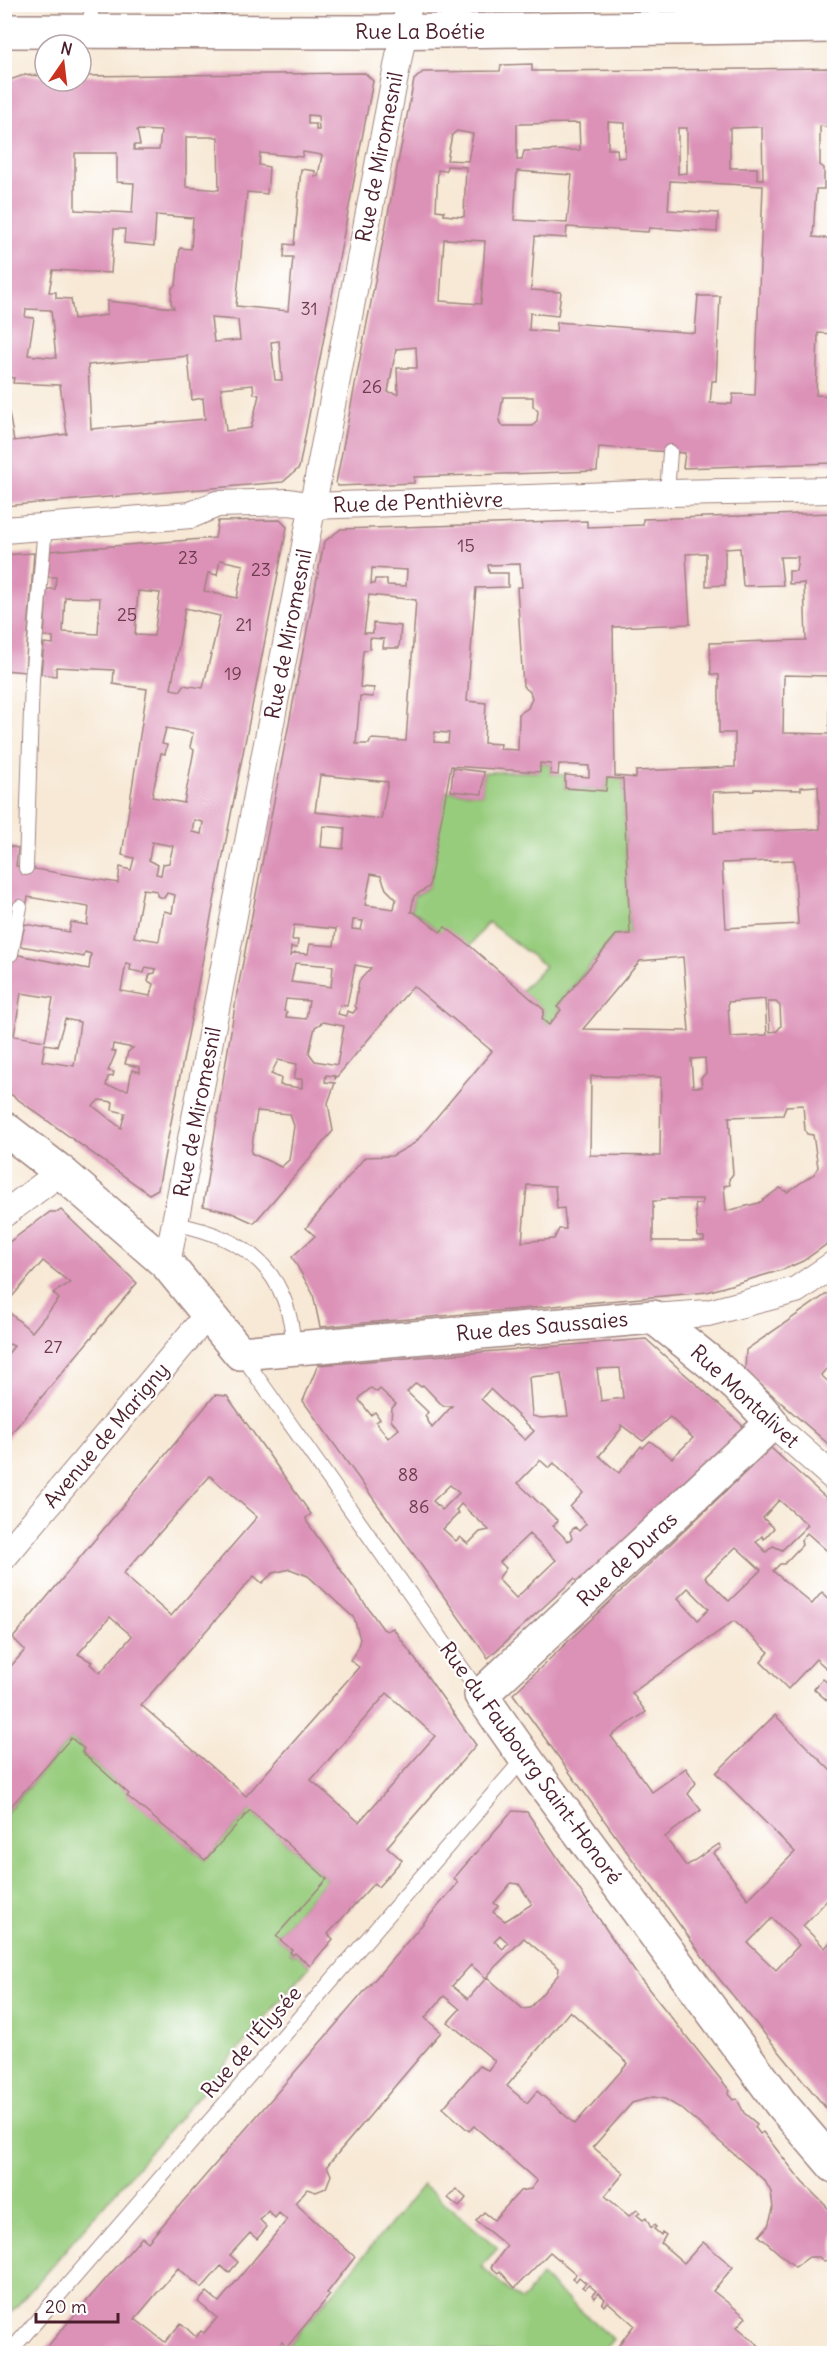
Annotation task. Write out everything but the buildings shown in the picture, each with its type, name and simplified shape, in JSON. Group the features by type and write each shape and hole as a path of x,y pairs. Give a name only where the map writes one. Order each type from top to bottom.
{"street":[{"name":"Rue La Boétie","path":"4,32 91,18 406,18 834,26"},
{"name":"Rue de Miromesnil","path":"167,1264 406,18"},
{"name":"Rue de Penthièvre","path":"4,530 191,515 217,504 289,502 312,506 667,493 834,490"},
{"path":"4,1128 61,1172 167,1264 240,1353"},
{"path":"4,1214 61,1172"},
{"name":"Rue des Saussaies","path":"240,1353 708,1313 796,1290 834,1264"},
{"name":"Avenue de Marigny","path":"4,1557 208,1314"},
{"name":"Rue Montalivet","path":"652,1317 691,1346 834,1479"},
{"name":"Rue de Duras","path":"481,1695 772,1423"},
{"name":"Rue du Faubourg Saint-Honoré","path":"481,1695 781,2104 834,2166"}],"lane":[{"path":"667,493 670,452"},
{"path":"26,868 33,679 45,526"},
{"path":"11,954 20,908"},
{"path":"176,1224 218,1234 237,1243 268,1270 288,1307 294,1348"},
{"name":"Rue du Faubourg Saint-Honoré","path":"240,1353 481,1695"},
{"name":"Rue de l'Élysée","path":"8,2354 525,1757"}],"green space":[{"path":"540,763 551,764 550,774 565,775 565,788 606,791 607,778 623,779 630,934 615,935 557,1006 561,1010 549,1025 542,1019 544,1010 521,991 545,966 488,922 469,947 440,932 415,912 411,912 414,896 429,887 446,791 482,794 484,772 539,772"},
{"path":"71,1738 84,1749 82,1752 129,1794 128,1796 205,1860 250,1810 327,1879 276,1936 292,1950 290,1953 293,1955 295,1953 310,1966 5,2320 5,1814"},
{"path":"423,2185 498,2248 481,2266 521,2301 541,2276 613,2339 602,2353 282,2353"}]}
